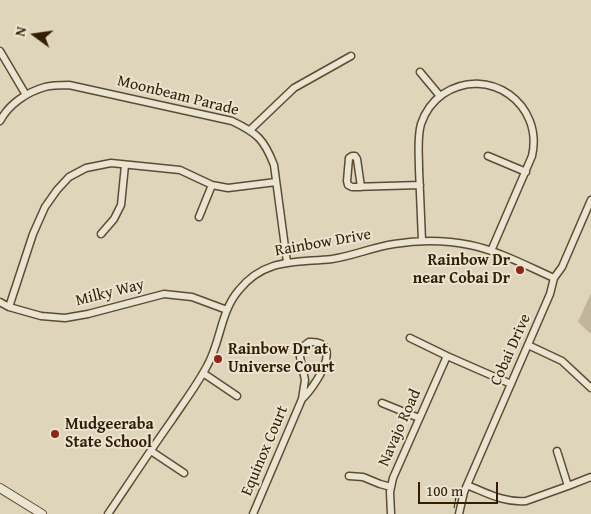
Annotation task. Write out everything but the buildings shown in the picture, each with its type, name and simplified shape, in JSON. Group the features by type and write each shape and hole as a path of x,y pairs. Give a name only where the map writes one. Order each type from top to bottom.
{"street":[{"path":"0,51 26,95"},
{"path":"250,130 294,88 351,56"},
{"path":"420,72 440,96"},
{"name":"Moonbeam Parade","path":"0,121 12,105 26,95 46,86 69,84 232,121 250,130 262,142 274,165 288,262"},
{"path":"422,241 419,140 425,115 440,96 455,88 475,84 493,86 512,96 527,114 533,130 534,148 526,172 491,251"},
{"path":"361,187 357,159 355,156 352,156 349,158 347,183 350,187 361,187 420,185"},
{"path":"488,156 526,172"},
{"path":"9,307 33,234 45,207 69,177 86,168 111,163 180,170 212,185 228,188 276,182"},
{"path":"101,234 114,219 121,205 125,165"},
{"path":"199,217 212,185"},
{"name":"Cobai Drive","path":"459,514 467,485 550,294 554,278 562,267 591,200"},
{"name":"Rainbow Drive","path":"108,514 203,373 212,357 227,310 239,290 252,277 272,266 288,262 332,258 388,245 436,241 463,244 491,251 554,278"},
{"name":"Milky Way","path":"0,302 9,307 41,316 65,318 88,314 164,294 192,297 227,310"},
{"path":"410,338 511,384"},
{"name":"Equinox Court","path":"253,514 302,399 305,380 301,348 307,343 314,342 325,348 327,352 326,362 302,399"},
{"path":"528,344 562,361 591,388"},
{"name":"Navajo Road","path":"391,514 390,498 393,478 447,356"},
{"path":"203,373 237,396"},
{"path":"382,402 419,418"},
{"path":"151,451 184,473"},
{"path":"557,451 568,486"},
{"path":"349,476 363,477 391,487"},
{"path":"467,485 503,500 514,502 526,501 591,477"},
{"path":"0,488 42,514"}],"shaded area":[{"path":"591,293 591,334 578,322"}],"place":[{"name":"Rainbow Dr near Cobai Dr","path":"520,270"},
{"name":"Rainbow Dr at Universe Court","path":"218,359"},
{"name":"Mudgeeraba State School","path":"55,434"}]}
